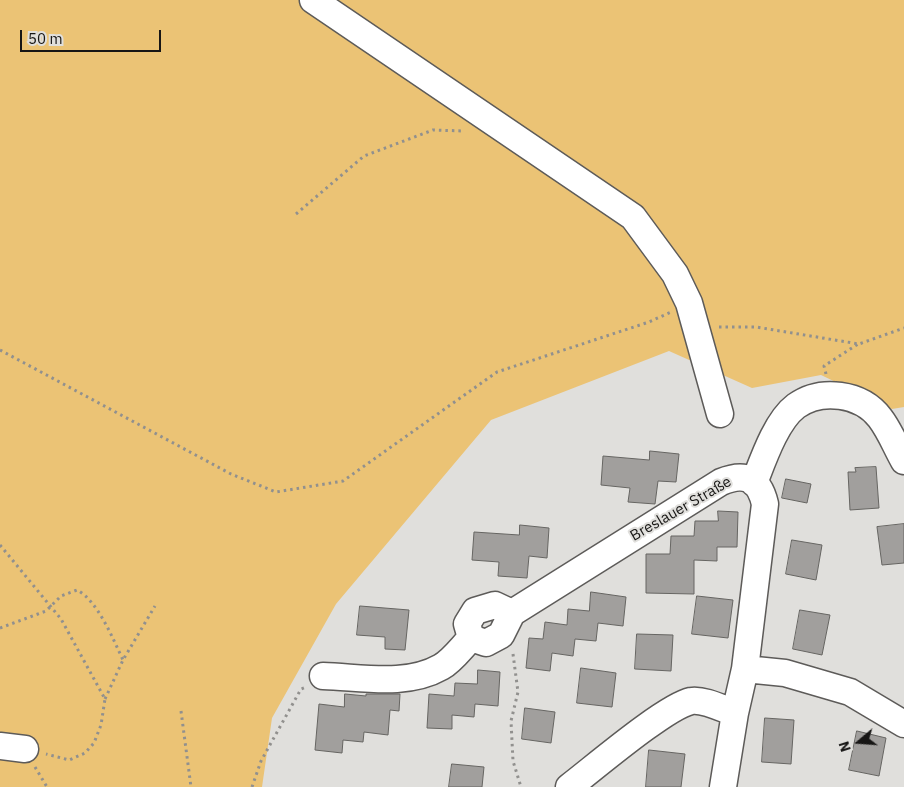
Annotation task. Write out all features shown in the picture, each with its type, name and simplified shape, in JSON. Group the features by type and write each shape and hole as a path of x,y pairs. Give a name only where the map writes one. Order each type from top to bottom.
{"street":[{"path":"313,0 632,217 675,274 693,315 720,414"},
{"path":"754,483 774,435 796,406 814,398 832,394 858,402 878,416 904,461"},
{"name":"Breslauer Straße","path":"323,676 400,679 419,676 442,667 471,638 467,624 475,611 495,605 512,613 721,482 735,477 744,477 761,490 764,504 746,669 735,713 723,787"},
{"path":"746,669 785,673 850,692 904,724"},
{"path":"569,787 675,708 692,701 735,713"}],"path":[{"path":"296,214 364,156 433,130 470,131"},
{"path":"0,350 231,474 276,492 343,482 498,372 649,322 693,315 859,344"},
{"path":"832,394 824,366 859,344 904,328"},
{"path":"0,545 61,619 105,699"},
{"path":"0,628 46,611 61,596 71,591 82,593 109,630 122,660"},
{"path":"12,747 69,760 85,753 94,743 101,726 105,699 122,660 155,606"},
{"path":"513,649 518,692 511,721 513,753 521,787"},
{"path":"252,787 261,761 301,689 323,676"},
{"path":"181,711 191,787"}],"shaded area":[{"path":"0,0 904,0 904,407 892,409 821,375 752,388 669,351 491,420 336,604 272,718 262,787 0,787"}],"building":[{"path":"650,451 679,454 676,482 658,481 655,504 628,502 630,488 601,485 603,456 649,460"},
{"path":"876,467 879,508 850,510 848,472 856,472 855,468"},
{"path":"786,479 811,484 807,503 782,498"},
{"path":"718,511 738,512 737,547 717,547 717,561 694,560 694,594 646,593 646,554 670,554 671,536 694,536 695,521 718,521"},
{"path":"904,524 904,563 882,565 877,527"},
{"path":"520,525 549,528 547,558 529,556 527,578 498,576 499,562 472,560 474,532 519,535"},
{"path":"792,540 822,545 816,580 786,574"},
{"path":"591,592 626,597 623,626 598,623 596,641 575,639 573,656 552,653 550,671 526,668 529,638 543,639 545,622 567,625 568,609 589,611"},
{"path":"697,596 733,600 728,638 692,634"},
{"path":"360,606 409,610 405,650 385,649 385,637 357,635"},
{"path":"800,610 830,615 822,655 793,649"},
{"path":"637,634 673,635 671,671 635,669"},
{"path":"581,668 616,673 612,707 577,703"},
{"path":"478,670 500,672 498,706 475,704 474,717 452,715 452,729 427,728 429,694 454,696 455,683 477,684"},
{"path":"345,694 366,696 366,694 400,694 399,711 390,710 388,735 364,732 363,742 343,740 342,753 315,750 319,704 344,707"},
{"path":"525,708 555,712 551,743 522,739"},
{"path":"765,718 794,720 791,764 762,762"},
{"path":"857,731 886,738 879,776 849,770"},
{"path":"649,750 685,754 681,787 646,787"},
{"path":"452,764 484,767 482,787 449,787"}]}
